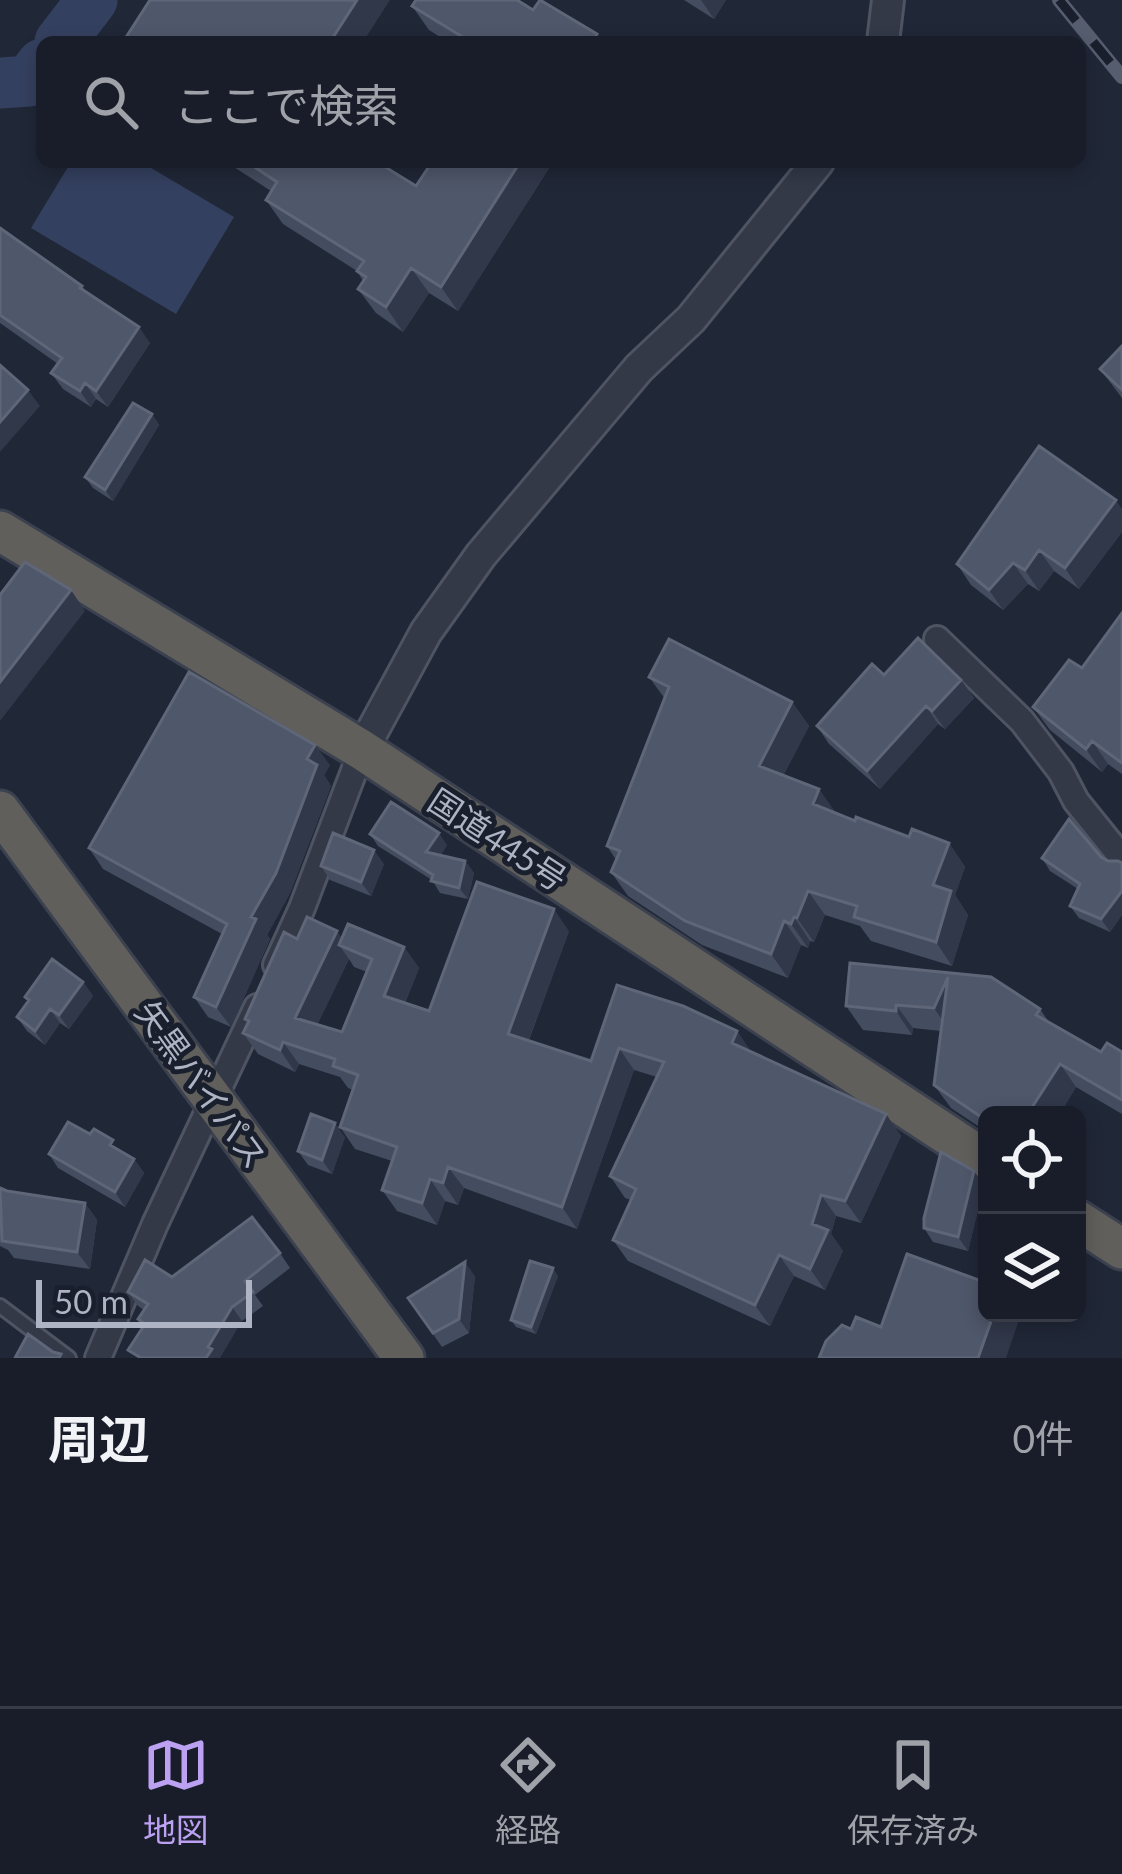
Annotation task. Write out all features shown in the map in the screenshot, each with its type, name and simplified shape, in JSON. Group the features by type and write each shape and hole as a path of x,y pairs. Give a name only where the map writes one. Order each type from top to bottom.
{"highway":[{"name":"国道445号","path":"0,531 362,750 978,1155"},
{"name":"矢黒バイパス","path":"0,811 404,1358"},
{"path":"1086,1226 1122,1249"}],"street":[{"path":"884,36 888,0"},
{"path":"98,1358 155,1223 302,908 362,750 426,632 481,555 639,368 691,319 813,168"},
{"path":"937,639 1022,721 1122,858"}],"lane":[{"path":"0,1306 69,1358"}],"water":[{"path":"67,168 151,168 234,217 176,314 31,228"}],"building":[{"path":"150,0 357,0 334,36 127,36"},
{"path":"416,0 517,0 533,10 540,0 597,34 461,36 412,6"},
{"path":"256,168 387,168 416,186 428,168 516,168 441,287 411,268 386,307 358,289 366,277 357,271 364,261 266,200 277,182"},
{"path":"0,228 139,327 96,391 85,383 80,391 51,373 62,358 0,315"},
{"path":"1122,346 1122,390 1100,369"},
{"path":"0,365 28,390 0,422"},
{"path":"133,403 152,414 105,490 85,477"},
{"path":"1039,446 1116,500 1065,568 1039,550 1025,570 1013,563 989,590 957,564"},
{"path":"25,562 71,590 0,682 0,595"},
{"path":"1122,613 1122,763 1092,741 1086,749 1033,707 1069,660 1082,668"},
{"path":"918,638 961,680 932,711 926,706 867,771 817,726 872,664 884,675"},
{"path":"669,639 792,702 759,766 819,789 813,804 909,837 912,829 949,843 933,885 951,891 936,942 854,917 857,906 808,891 797,918 791,924 784,921 771,954 685,921 611,872 620,851 607,846 669,687 649,677"},
{"path":"189,672 315,745 307,759 317,765 276,873 251,917 256,919 216,1007 194,997 227,924 89,848"},
{"path":"391,802 439,833 426,852 465,861 459,888 431,881 433,875 370,834"},
{"path":"1069,819 1101,857 1122,863 1122,891 1101,919 1070,906 1080,884 1042,858"},
{"path":"333,833 374,850 361,882 321,866"},
{"path":"477,882 554,909 508,1034 591,1061 617,985 683,1006 737,1031 732,1043 886,1114 845,1201 821,1195 812,1224 828,1230 810,1269 779,1255 755,1305 613,1240 636,1189 610,1176 664,1062 619,1048 562,1207 448,1167 443,1183 430,1179 422,1203 382,1190 397,1147 340,1127 358,1075 333,1066 335,1059 283,1042 280,1050 243,1033 284,932 297,939 307,917 337,931 295,1018 342,1032 372,959 339,945 348,924 404,947 384,996 429,1011"},
{"path":"52,959 83,982 59,1015 50,1009 35,1031 17,1017"},
{"path":"850,963 991,977 1040,1009 1036,1015 1101,1052 1107,1043 1122,1052 1122,1100 1060,1064 1033,1106 978,1106 978,1115 934,1085 948,977 934,1008 896,1005 896,1011 846,1006"},
{"path":"311,1114 335,1123 322,1160 298,1151"},
{"path":"68,1122 90,1134 94,1129 134,1159 115,1192 49,1154"},
{"path":"941,1152 974,1171 958,1237 924,1228"},
{"path":"0,1188 85,1203 77,1252 2,1241"},
{"path":"252,1217 280,1253 245,1281 253,1292 232,1307 206,1358 141,1358 128,1350 145,1324 138,1319 148,1304 128,1292 145,1260 172,1277"},
{"path":"907,1254 978,1280 978,1322 991,1322 978,1358 819,1358 826,1341 842,1325 851,1329 856,1317 881,1327"},
{"path":"530,1261 553,1268 531,1327 511,1320"},
{"path":"465,1262 459,1319 433,1333 408,1298"},
{"path":"28,1334 61,1354 59,1358 15,1358"}],"waterway":[{"path":"65,36 92,0"},
{"path":"0,83 29,81 36,72"}],"railway":[{"path":"1059,0 1122,77"}]}
